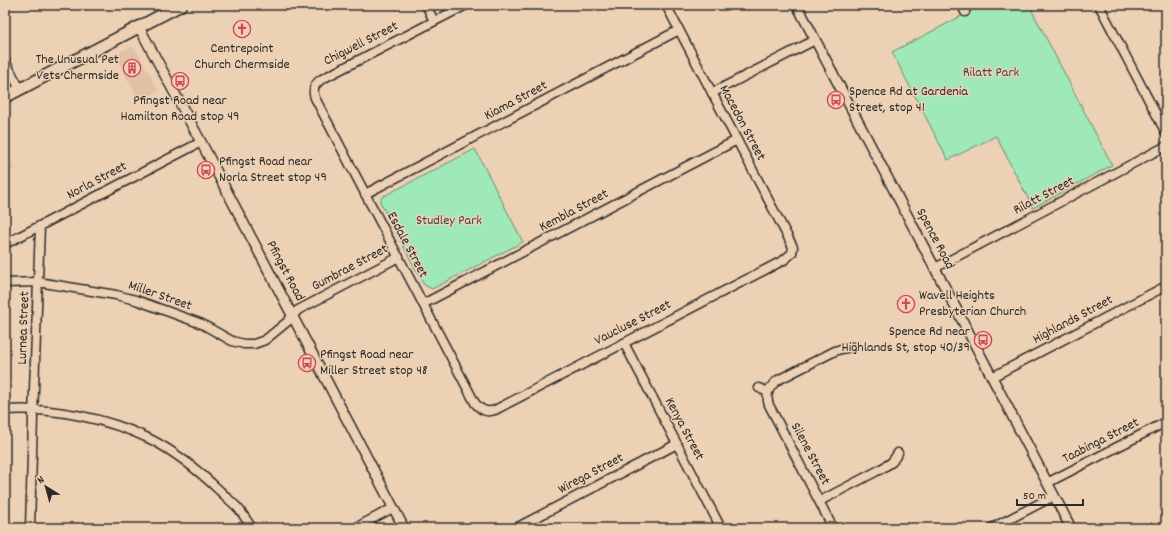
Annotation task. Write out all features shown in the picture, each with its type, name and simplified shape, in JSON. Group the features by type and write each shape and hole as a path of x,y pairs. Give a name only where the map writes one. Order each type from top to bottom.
{"main road":[{"path":"5,97 181,5"}],"street":[{"path":"426,5 434,21"},
{"name":"Chigwell Street","path":"314,87 322,80 466,5"},
{"name":"Macedon Street","path":"666,5 791,243 793,247 792,253"},
{"name":"Spence Road","path":"797,5 1071,528"},
{"path":"1100,5 1166,134"},
{"name":"Pfingst Road","path":"139,27 404,528"},
{"name":"Kiama Street","path":"365,194 679,30"},
{"path":"712,93 815,40"},
{"path":"5,61 20,90"},
{"name":"Esdale Street","path":"314,87 313,94 365,194 476,403 484,411"},
{"name":"Kembla Street","path":"423,304 737,140"},
{"name":"Norla Street","path":"5,244 201,142"},
{"name":"Rilatt Street","path":"935,268 1166,146"},
{"name":"Lurnea Street","path":"30,528 40,226"},
{"name":"Vaucluse Street","path":"484,411 487,412 495,410 784,260 792,253"},
{"name":"Gumbrae Street","path":"293,316 298,310 399,257"},
{"name":"Miller Street","path":"5,283 38,282 57,284 136,300 202,324 232,341 244,344 254,344 264,340 293,316"},
{"name":"Highlands Street","path":"992,377 1166,286"},
{"name":"Kenya Street","path":"624,343 721,528"},
{"path":"759,388 768,392 773,384 778,380 835,351 852,347"},
{"name":"Silene Street","path":"768,392 767,396 769,405 833,528"},
{"path":"5,410 34,410 85,416 150,439 191,465 205,476 238,509 252,528"},
{"name":"Taabinga Street","path":"1047,483 1166,422"},
{"name":"Wirega Street","path":"516,528 677,444"},
{"path":"820,501 881,469 892,462 898,453"},
{"path":"992,528 1054,496"},
{"path":"355,528 393,508"}],"shaded area":[{"path":"130,47 136,50 159,91 139,101 115,55"},
{"path":"5,151 14,168 5,173"}],"green space":[{"name":"Rilatt Park","path":"983,5 1029,5 1112,165 1033,208 996,136 948,160 892,52"},
{"name":"Studley Park","path":"475,149 523,242 432,289 424,285 380,202 382,197"}],"place":[{"name":"Centrepoint Church Chermside","path":"242,29"},
{"name":"The Unusual Pet Vets Chermside","path":"132,68"},
{"name":"Pfingst Road near Hamilton Road stop 49","path":"180,81"},
{"name":"Spence Rd at Gardenia Street, stop 41","path":"836,100"},
{"name":"Pfingst Road near Norla Street stop 49","path":"206,170"},
{"name":"Wavell Heights Presbyterian Church","path":"906,304"},
{"name":"Spence Rd near Highlands St, stop 40/39","path":"983,340"},
{"name":"Pfingst Road near Miller Street stop 48","path":"307,363"}]}
